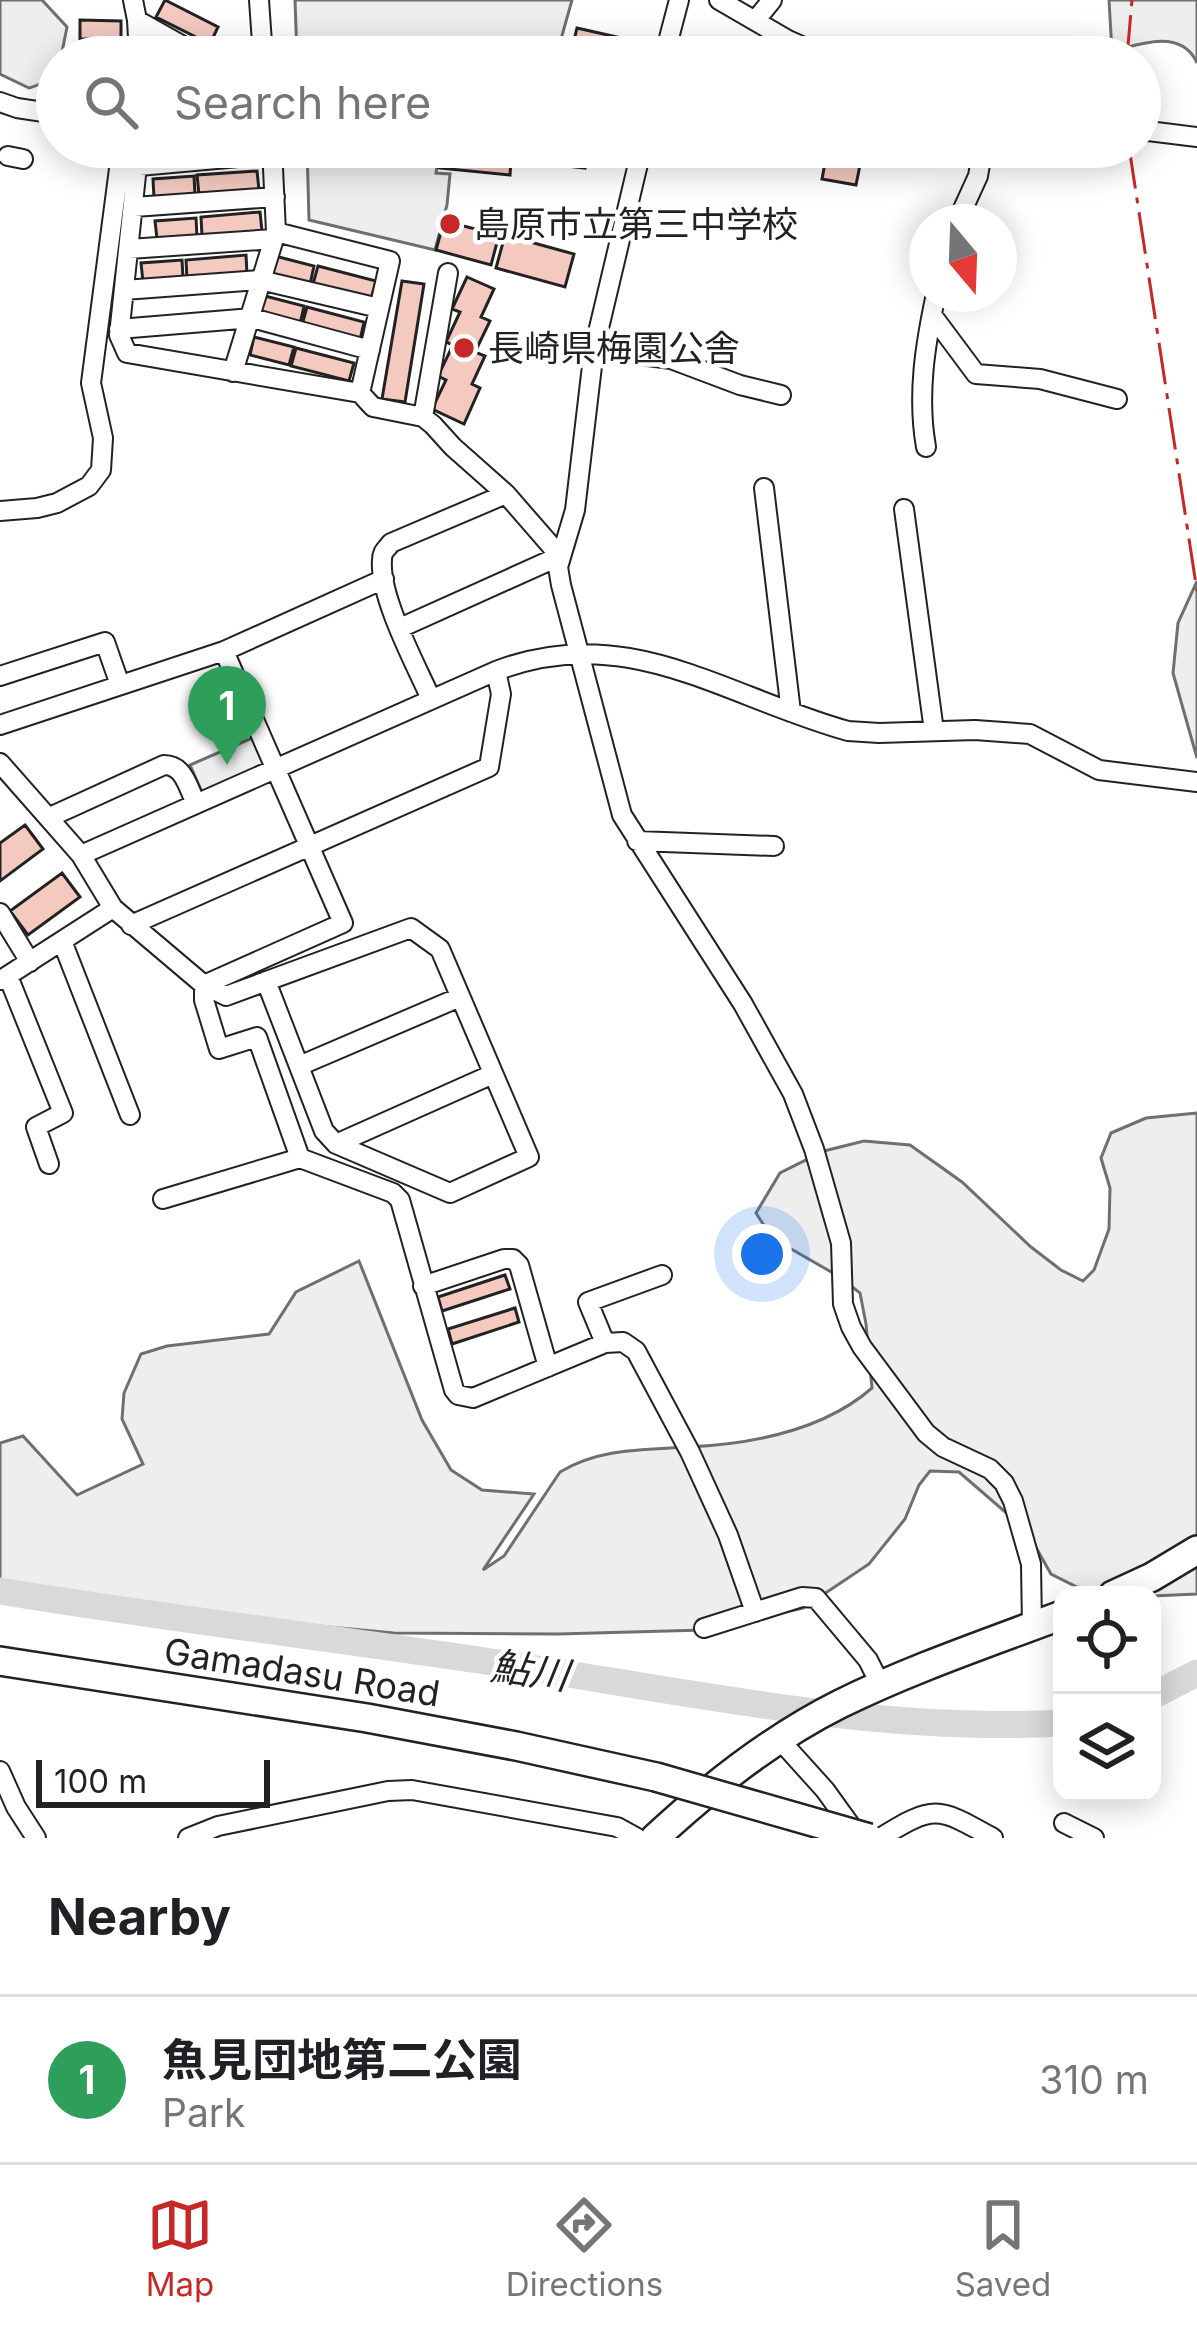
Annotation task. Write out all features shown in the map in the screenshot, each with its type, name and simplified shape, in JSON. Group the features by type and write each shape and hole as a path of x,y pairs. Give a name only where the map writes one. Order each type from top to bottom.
{"highway":[{"path":"1130,1586 1197,1550"},
{"path":"655,1838 728,1776 814,1718 881,1686 1053,1618"},
{"name":"Gamadasu Road","path":"0,1661 516,1746 656,1777 869,1838"}],"street":[{"path":"259,0 261,36"},
{"path":"670,36 679,0"},
{"path":"719,0 781,36"},
{"path":"754,21 772,0"},
{"path":"135,10 172,36"},
{"path":"0,102 36,111"},
{"path":"1161,133 1197,137"},
{"path":"0,512 57,503 88,486 101,470 103,438 91,383 118,168"},
{"path":"138,168 119,329 123,348 132,356 360,393 373,407 423,417 506,494 560,556"},
{"path":"233,372 275,236 273,168"},
{"path":"637,168 594,350 572,521 560,556 559,576 615,791 637,841 742,1004 793,1094 837,1223 843,1304 862,1347 926,1433 943,1447 990,1469 1013,1502 1031,1564 1032,1626"},
{"path":"965,204 979,168"},
{"path":"134,207 274,197"},
{"path":"129,249 275,236 390,261 360,393"},
{"path":"423,417 448,273"},
{"path":"124,290 260,280 380,308"},
{"path":"926,447 922,385 933,312"},
{"path":"932,315 976,374 1040,379 1117,399"},
{"path":"119,329 251,318 370,350"},
{"path":"594,350 671,359 782,395"},
{"path":"764,488 791,712"},
{"path":"431,700 400,628 385,579 384,551 392,543 506,494"},
{"path":"904,509 934,731"},
{"path":"535,526 572,521"},
{"path":"400,628 560,556"},
{"path":"0,724 224,651 385,579"},
{"path":"0,676 105,642 120,686"},
{"path":"204,986 344,923 224,651"},
{"path":"81,855 496,671 526,659 580,653 668,666 848,730 1030,734 1099,770 1197,782"},
{"path":"131,926 489,767 500,694 496,671"},
{"path":"0,763 81,855 113,908 204,986 226,996 266,981 411,928 440,949 529,1157 450,1193 336,1144 325,1131 266,981"},
{"path":"50,817 164,765 181,771 196,804"},
{"path":"637,841 774,846"},
{"path":"49,1164 36,1127 62,1113 4,979 113,908"},
{"path":"0,913 30,962"},
{"path":"62,941 130,1115"},
{"path":"204,986 219,1049 256,1037 300,1157"},
{"path":"299,1066 460,997"},
{"path":"336,1144 493,1074"},
{"path":"163,1198 300,1157 393,1193 400,1200 458,1395 473,1398 605,1343 622,1342 636,1351 728,1534 755,1612"},
{"path":"423,1286 513,1259 519,1265 548,1367"},
{"path":"605,1343 589,1302 662,1275"},
{"path":"704,1628 802,1597 816,1598 868,1660 881,1686"},
{"path":"778,1739 825,1790 860,1838"},
{"path":"1,1777 36,1838"},
{"path":"188,1838 237,1822 412,1790 617,1827 638,1838"},
{"path":"880,1838 921,1815 940,1813 959,1817 993,1838"},
{"path":"1064,1823 1094,1838"}],"shaded area":[{"path":"0,0 42,0 67,27 65,36 36,36 36,86 29,88 0,74"},
{"path":"295,0 572,0 562,36 296,36"},
{"path":"1109,0 1197,0 1197,63 1190,52 1161,41 1161,36 1111,36"},
{"path":"308,168 437,168 436,173 450,174 435,250 309,220"},
{"path":"1197,581 1197,758 1173,673 1178,623"},
{"path":"252,738 264,765 202,792 190,765"},
{"path":"1197,1113 1197,1594 1161,1596 1161,1586 1075,1586 1051,1574 1026,1530 959,1472 930,1471 905,1519 869,1564 803,1608 704,1630 394,1633 145,1610 0,1583 0,1443 23,1436 77,1495 143,1464 122,1419 124,1393 141,1354 167,1346 269,1334 296,1292 359,1261 422,1420 451,1470 482,1490 534,1494 483,1570 504,1556 560,1472 575,1464 622,1452 736,1443 785,1432 831,1415 872,1388 860,1293 772,1238 756,1213 780,1173 824,1151 864,1141 910,1145 962,1182 1031,1247 1083,1281 1094,1270 1109,1229 1110,1188 1101,1158 1111,1133 1146,1118"}],"building":[{"path":"165,0 218,27 214,36 194,36 156,17"},
{"path":"80,20 121,21 121,36 80,36"},
{"path":"577,28 612,36 575,36"},
{"path":"439,168 510,168 510,175"},
{"path":"824,168 859,168 856,185 822,179"},
{"path":"257,171 259,190 199,195 197,175"},
{"path":"194,176 195,195 154,198 153,179"},
{"path":"260,212 262,231 202,236 201,217"},
{"path":"196,218 197,237 157,239 155,221"},
{"path":"444,221 499,235 491,265 436,250"},
{"path":"505,235 574,254 565,287 496,268"},
{"path":"246,255 247,274 187,279 186,260"},
{"path":"275,256 314,266 310,284 270,274"},
{"path":"182,260 183,278 143,282 141,263"},
{"path":"318,266 376,281 371,299 313,284"},
{"name":"長崎県梅園公舎","path":"467,277 494,289 481,317 490,321 475,352 485,356 472,384 480,388 464,424 432,409 446,380 438,376 453,345 446,342 460,312 452,309"},
{"path":"402,281 424,284 405,402 382,399"},
{"path":"265,296 304,306 300,324 260,314"},
{"path":"307,307 364,322 360,340 302,325"},
{"path":"254,337 294,347 289,365 250,355"},
{"path":"296,348 354,363 349,381 291,366"},
{"path":"25,825 43,849 0,881 0,843"},
{"path":"62,873 80,897 28,935 10,911"},
{"path":"505,1275 510,1289 442,1311 438,1297"},
{"path":"515,1308 519,1322 452,1344 448,1329"}],"waterway":[{"name":"鮎川","path":"0,1591 786,1708 924,1722 1053,1723"},
{"name":"鮎川","path":"1156,1694 1197,1673"}],"power":[{"path":"1129,36 1132,0"},
{"path":"1132,168 1197,591"}],"place":[{"name":"島原市立第三中学校","path":"450,224"},
{"name":"長崎県梅園公舎","path":"464,348"},
{"name":"魚見団地第二公園","path":"227,765"}]}
